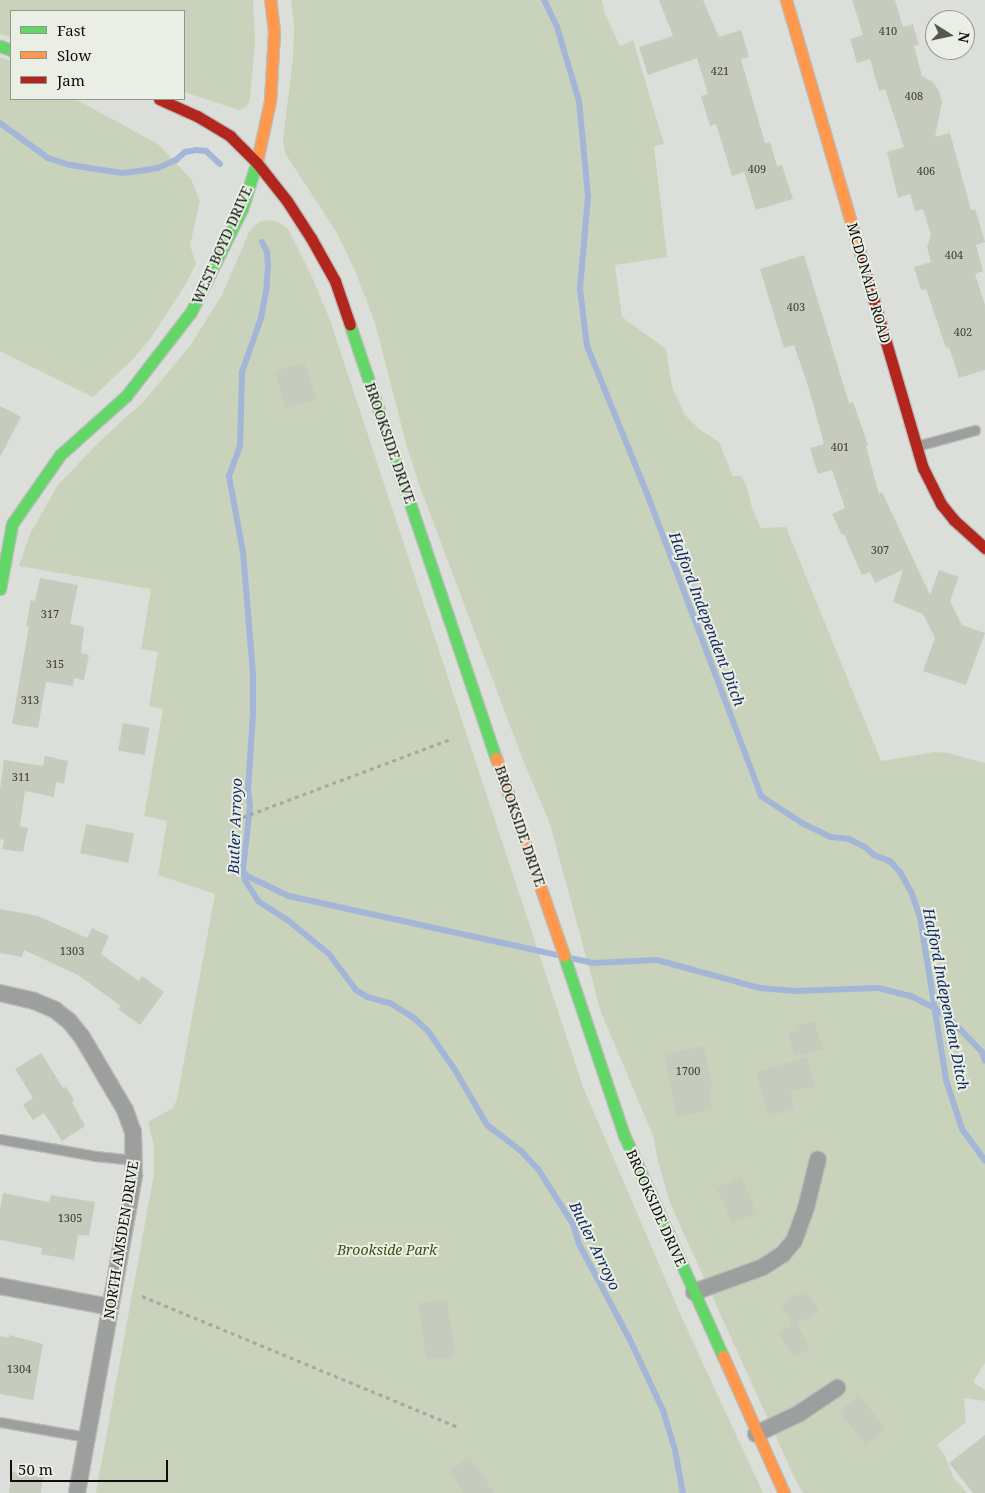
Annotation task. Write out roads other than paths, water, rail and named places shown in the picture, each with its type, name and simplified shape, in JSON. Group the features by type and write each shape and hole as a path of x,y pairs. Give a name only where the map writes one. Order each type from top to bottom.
{"main road":[{"name":"WEST BOYD DRIVE","path":"0,590 6,519 60,455 126,396 191,312 242,208 257,163 273,75 274,31 270,0"},
{"name":"MCDONALD ROAD","path":"786,0 923,468 942,504 954,520 985,548"},
{"name":"BROOKSIDE DRIVE","path":"161,100 197,116 230,136 257,163 306,230 334,280 624,1135 784,1493"}],"street":[{"name":"NORTH AMSDEN DRIVE","path":"0,993 34,1001 54,1010 69,1021 82,1037 125,1110 133,1132 134,1176 77,1493"},
{"path":"694,1292 763,1267 783,1254 794,1240 806,1208 818,1159"},
{"path":"0,1286 110,1307"},
{"path":"756,1434 800,1413 837,1388"}],"lane":[{"path":"916,446 975,430"},
{"path":"0,1139 102,1157 135,1160"},
{"path":"0,1422 87,1437"}],"waterway":[{"name":"Halford Independent Ditch","path":"544,0 557,27 579,101 588,197 580,289 587,346 649,499 761,796 802,823 831,837 849,839 865,847 874,855 890,861 900,872 912,894 920,917 946,1080 962,1129 985,1161"},
{"name":"Butler Arroyo","path":"0,123 48,158 70,165 122,173 139,171 158,168 176,160 185,152 196,150 206,151 220,164"},
{"name":"Butler Arroyo","path":"262,242 267,252 266,292 261,318 242,372 240,446 229,476 243,552 253,673 253,714 248,789 250,806 243,870 245,880 258,901 290,922 329,954 356,990 367,997 390,1003 414,1018 428,1031 455,1070 487,1125 521,1151 538,1169 573,1224 579,1244 630,1340 663,1410 675,1450 683,1493"},
{"path":"243,871 247,876 289,896 557,955"},
{"path":"570,958 593,963 657,960 760,988 795,991 878,988 911,996 936,1009 952,1021 982,1052 985,1061"}],"park label":[{"name":"Brookside Park","path":"387,1250"}]}
